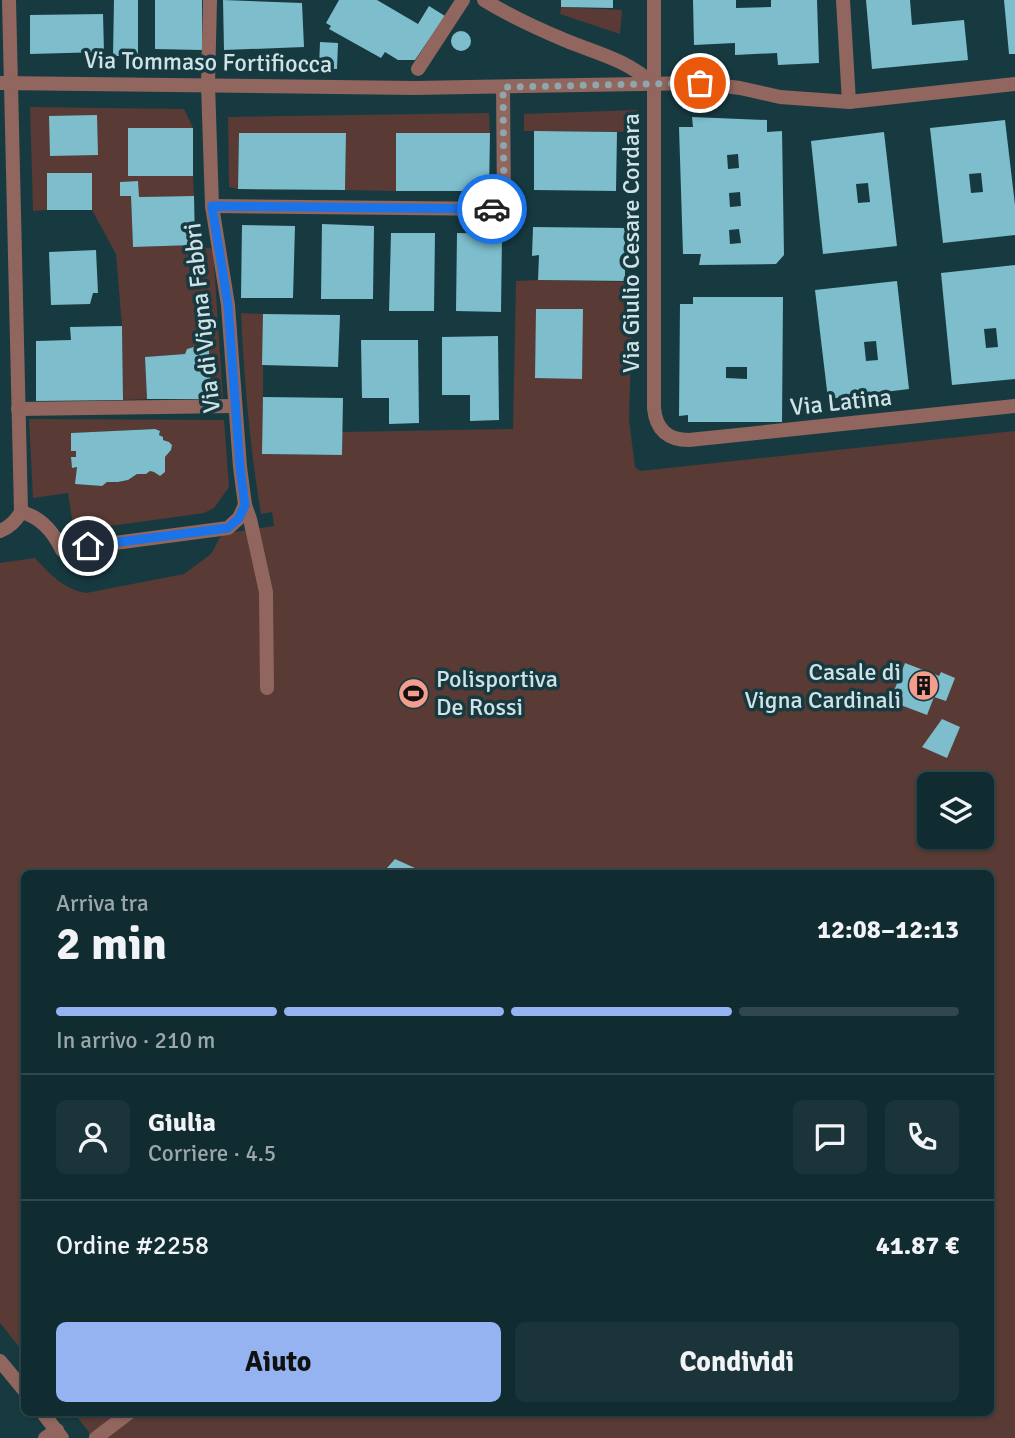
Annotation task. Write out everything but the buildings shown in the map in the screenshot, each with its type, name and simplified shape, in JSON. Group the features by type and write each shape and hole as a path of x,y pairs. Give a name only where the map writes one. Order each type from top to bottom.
{"street":[{"path":"0,531 14,522 21,512 5,83 9,0"},
{"name":"Via di Vigna Fabbri","path":"209,0 208,84 212,206 228,305 245,505 266,592 267,688"},
{"path":"418,68 463,0"},
{"path":"484,0 540,29 624,63 653,84"},
{"name":"Via Giulio Cesare Cordara","path":"654,0 654,408 661,428 672,438"},
{"path":"843,0 849,102"},
{"name":"Via Tommaso Fortifiocca","path":"5,83 415,88 700,83 780,97 849,102 1015,84"},
{"path":"212,206 504,209 503,87"},
{"path":"18,409 235,406"},
{"name":"Via Latina","path":"672,438 690,440 1015,406"},
{"path":"21,512 42,522 57,539 62,550 228,528 239,518 245,505"},
{"path":"0,1361 21,1387"},
{"path":"44,1416 54,1435"},
{"path":"96,1438 125,1416"}],"shaded area":[{"path":"561,7 622,10 620,34 560,14"},
{"path":"30,107 184,109 193,128 128,128 129,176 193,176 194,196 139,197 137,181 120,182 120,195 131,196 133,247 195,245 213,249 223,398 211,399 209,349 194,347 187,349 185,354 145,357 147,399 123,400 122,326 116,254 92,210 92,173 47,173 47,210 33,211"},
{"path":"637,110 638,132 524,131 524,114"},
{"path":"489,113 490,133 397,133 396,191 345,190 346,133 239,133 238,189 229,187 228,117"},
{"path":"538,280 633,282 629,420 635,467 640,471 1015,431 1015,1438 89,1438 89,1432 76,1416 994,1416 994,870 21,870 21,1349 0,1323 0,563 35,558 64,584 86,593 184,574 211,554 222,534 274,526 272,512 261,514 257,489 248,414 241,313 263,314 263,454 341,455 342,432 513,429 516,281"},
{"path":"29,419 224,420 229,487 214,508 204,513 74,531 68,493 33,498","holes":["155,429 160,431 159,435 163,440 172,445 165,457 165,471 160,476 150,471 137,474 128,480 107,482 102,486 76,484 77,467 72,468 71,458 76,457 76,451 71,451 71,433"]}],"way so far":[{"path":"492,209 504,209 503,87 700,83"}],"place":[{"name":"Casale di Vigna Cardinali","path":"924,686"},
{"name":"Polisportiva De Rossi","path":"413,693"}],"route":[{"path":"88,546 228,528 243,512 245,505 228,305 212,206 492,209"}]}
